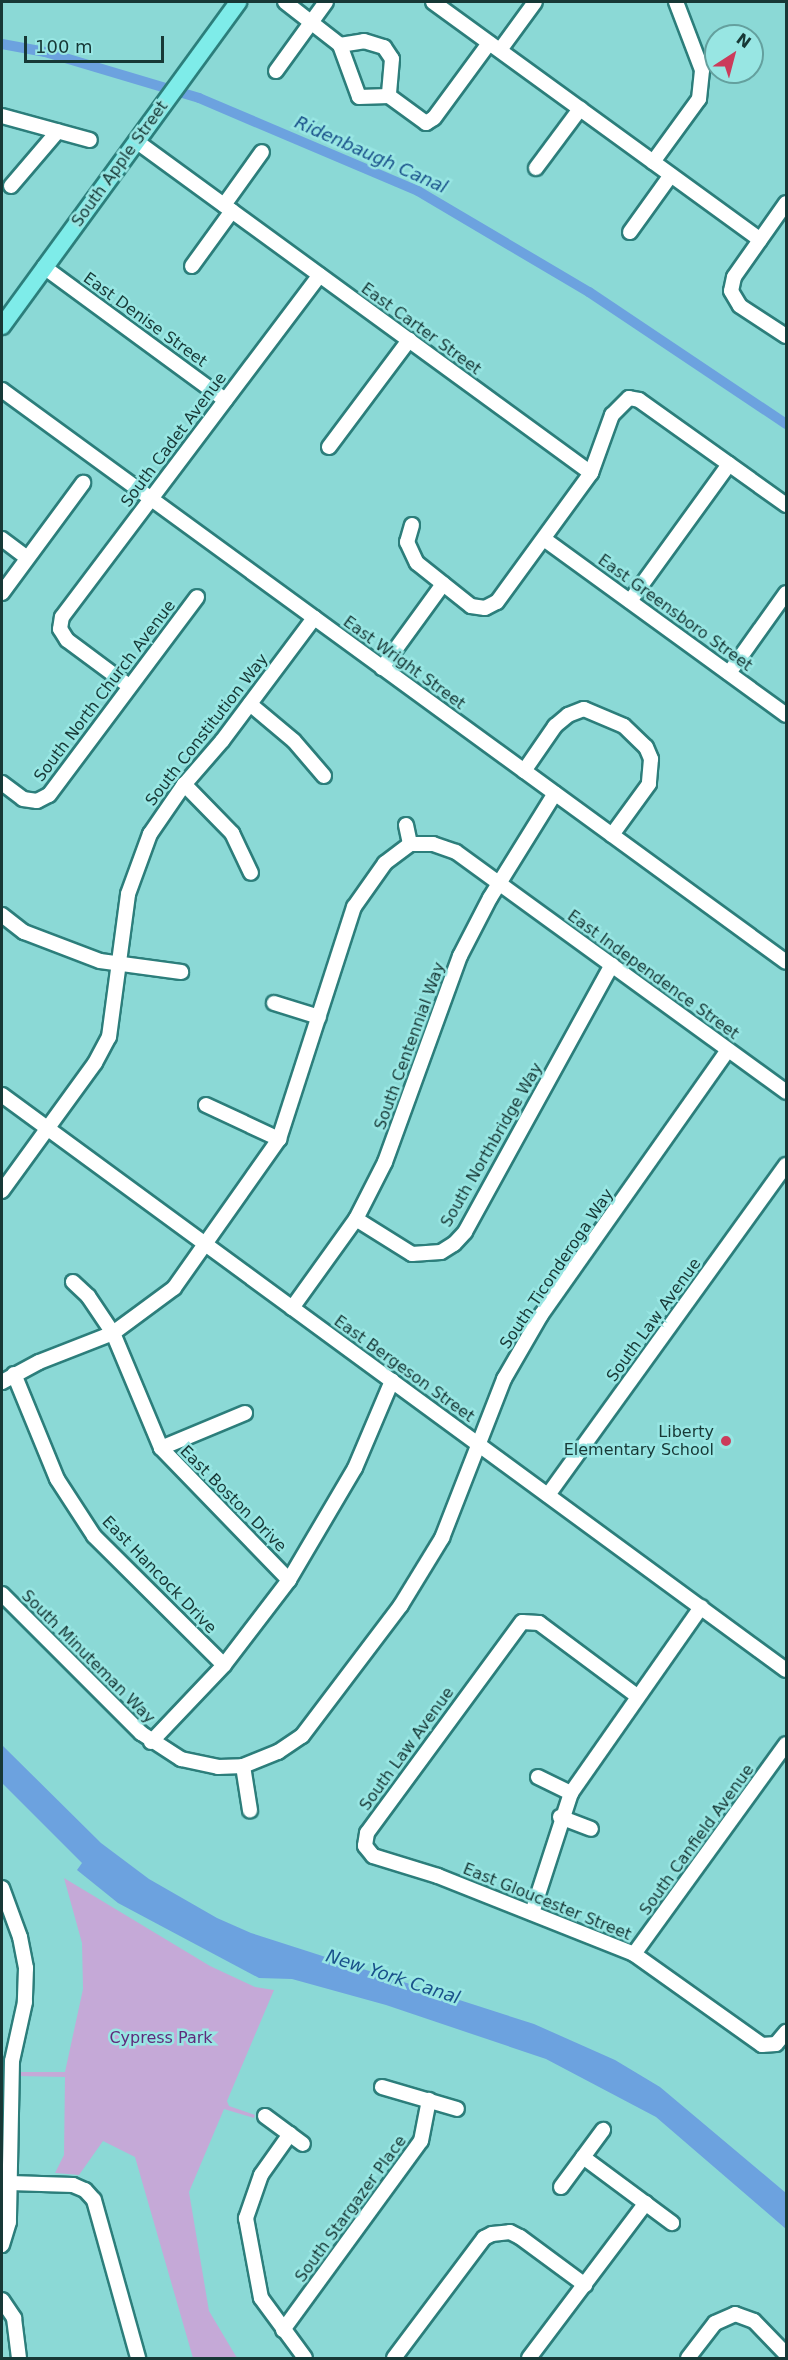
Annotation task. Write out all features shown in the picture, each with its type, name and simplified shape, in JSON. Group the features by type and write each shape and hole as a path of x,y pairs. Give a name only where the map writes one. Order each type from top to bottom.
{"main road":[{"name":"South Apple Street","path":"2,324 238,2"}],"street":[{"path":"285,2 340,45 359,97 389,96 426,123 434,118 535,2"},
{"path":"276,71 326,2"},
{"path":"433,2 760,240"},
{"path":"653,162 699,99 702,70 676,2"},
{"path":"340,45 364,40 384,47 392,58 389,96"},
{"path":"536,168 580,109"},
{"path":"2,117 90,140"},
{"path":"11,186 58,131"},
{"name":"East Carter Street","path":"136,141 591,473"},
{"path":"192,266 262,152"},
{"path":"630,232 671,176"},
{"path":"786,203 734,277 731,291 740,306 786,336"},
{"name":"East Denise Street","path":"44,267 225,400"},
{"name":"South Cadet Avenue","path":"129,686 67,640 60,629 62,617 320,275"},
{"path":"329,447 409,340"},
{"name":"East Wright Street","path":"2,390 786,962"},
{"path":"412,525 407,542 410,555 442,584 471,606 485,608 497,602 591,473 612,415 629,398 639,400 786,505"},
{"path":"630,601 729,464"},
{"path":"2,593 83,483"},
{"path":"2,539 27,558"},
{"name":"East Greensboro Street","path":"544,539 786,715"},
{"path":"382,668 442,584"},
{"path":"729,673 786,593"},
{"name":"South North Church Avenue","path":"2,783 23,799 37,801 49,795 197,597"},
{"name":"South Constitution Way","path":"2,1191 95,1063 109,1036 128,894 136,863 163,812 250,704 314,618"},
{"path":"250,704 280,726 324,776"},
{"path":"524,771 555,726 568,715 585,709 624,726 646,747 651,759 649,784 612,835"},
{"path":"184,784 232,833 251,873"},
{"name":"South Centennial Way","path":"292,1308 356,1219 385,1162 460,956 500,883 555,794"},
{"path":"406,825 411,844"},
{"path":"2,1382 14,1374 113,1333 174,1288 206,1245 279,1138 354,907 385,863 411,844 433,844 456,852 500,883"},
{"name":"East Independence Street","path":"500,883 786,1092"},
{"path":"2,915 24,932 61,949 100,961 181,972"},
{"name":"South Northbridge Way","path":"356,1219 412,1254 441,1252 454,1244 465,1232 612,965"},
{"path":"274,1003 319,1017"},
{"name":"South Ticonderoga Way","path":"151,1742 182,1759 218,1767 243,1766 278,1752 302,1736 332,1700 401,1605 442,1538 504,1379 541,1316 728,1050"},
{"name":"East Bergeson Street","path":"2,1095 786,1670"},
{"path":"206,1105 279,1138"},
{"name":"South Law Avenue","path":"548,1495 786,1165"},
{"name":"East Boston Drive","path":"73,1282 88,1296 113,1333 161,1448 289,1580"},
{"name":"East Hancock Drive","path":"14,1374 57,1479 94,1536 224,1665"},
{"path":"151,1742 224,1665 289,1580 354,1468 392,1381"},
{"path":"161,1448 245,1413"},
{"name":"South Minuteman Way","path":"2,1594 151,1742"},
{"path":"532,1913 560,1817 571,1793 701,1607"},
{"name":"South Law Avenue","path":"365,1846 367,1833 518,1626 528,1619 637,1696"},
{"name":"South Canfield Avenue","path":"634,1954 786,1744"},
{"path":"243,1766 250,1810"},
{"path":"538,1777 571,1793"},
{"path":"560,1817 591,1829"},
{"name":"East Gloucester Street","path":"365,1846 373,1856 532,1913 634,1954 755,2042 770,2045 786,2032"},
{"path":"2,1888 20,1937 26,1968 25,2002 12,2061 9,2222 2,2245"},
{"path":"382,2087 457,2109"},
{"name":"South Stargazer Place","path":"283,2330 421,2141 429,2100"},
{"path":"264,2116 303,2144"},
{"path":"561,2187 603,2130"},
{"path":"290,2134 261,2175 246,2218 261,2298 305,2358"},
{"path":"583,2157 672,2223"},
{"path":"10,2183 73,2185 85,2190 94,2200 138,2358"},
{"path":"529,2358 646,2203"},
{"path":"394,2358 484,2238 492,2234 510,2232 520,2237 585,2285"},
{"path":"2,2300 14,2318 19,2358"},
{"path":"688,2358 715,2323 735,2314 754,2321 786,2354"}],"green space":[{"name":"Cypress Park","path":"64,1878 210,1966 255,1987 274,1990 227,2101 229,2106 255,2115 254,2118 224,2109 189,2192 209,2311 237,2358 193,2358 135,2157 103,2141 79,2175 55,2173 64,2155 65,2077 19,2076 19,2072 65,2072 83,1989 82,1943"}],"water":[{"path":"2,1745 101,1843 149,1879 217,1918 251,1933 534,2024 615,2060 660,2087 786,2193 786,2229 656,2117 546,2059 386,2005 292,1979 259,1978 118,1903 77,1870 82,1863 2,1783"}],"waterway":[{"name":"Ridenbaugh Canal","path":"2,44 45,52 199,98 418,191 589,292 786,424"}],"place":[{"name":"Liberty Elementary School","path":"726,1441"}],"water label":[{"name":"New York Canal","path":"393,1977"}]}
